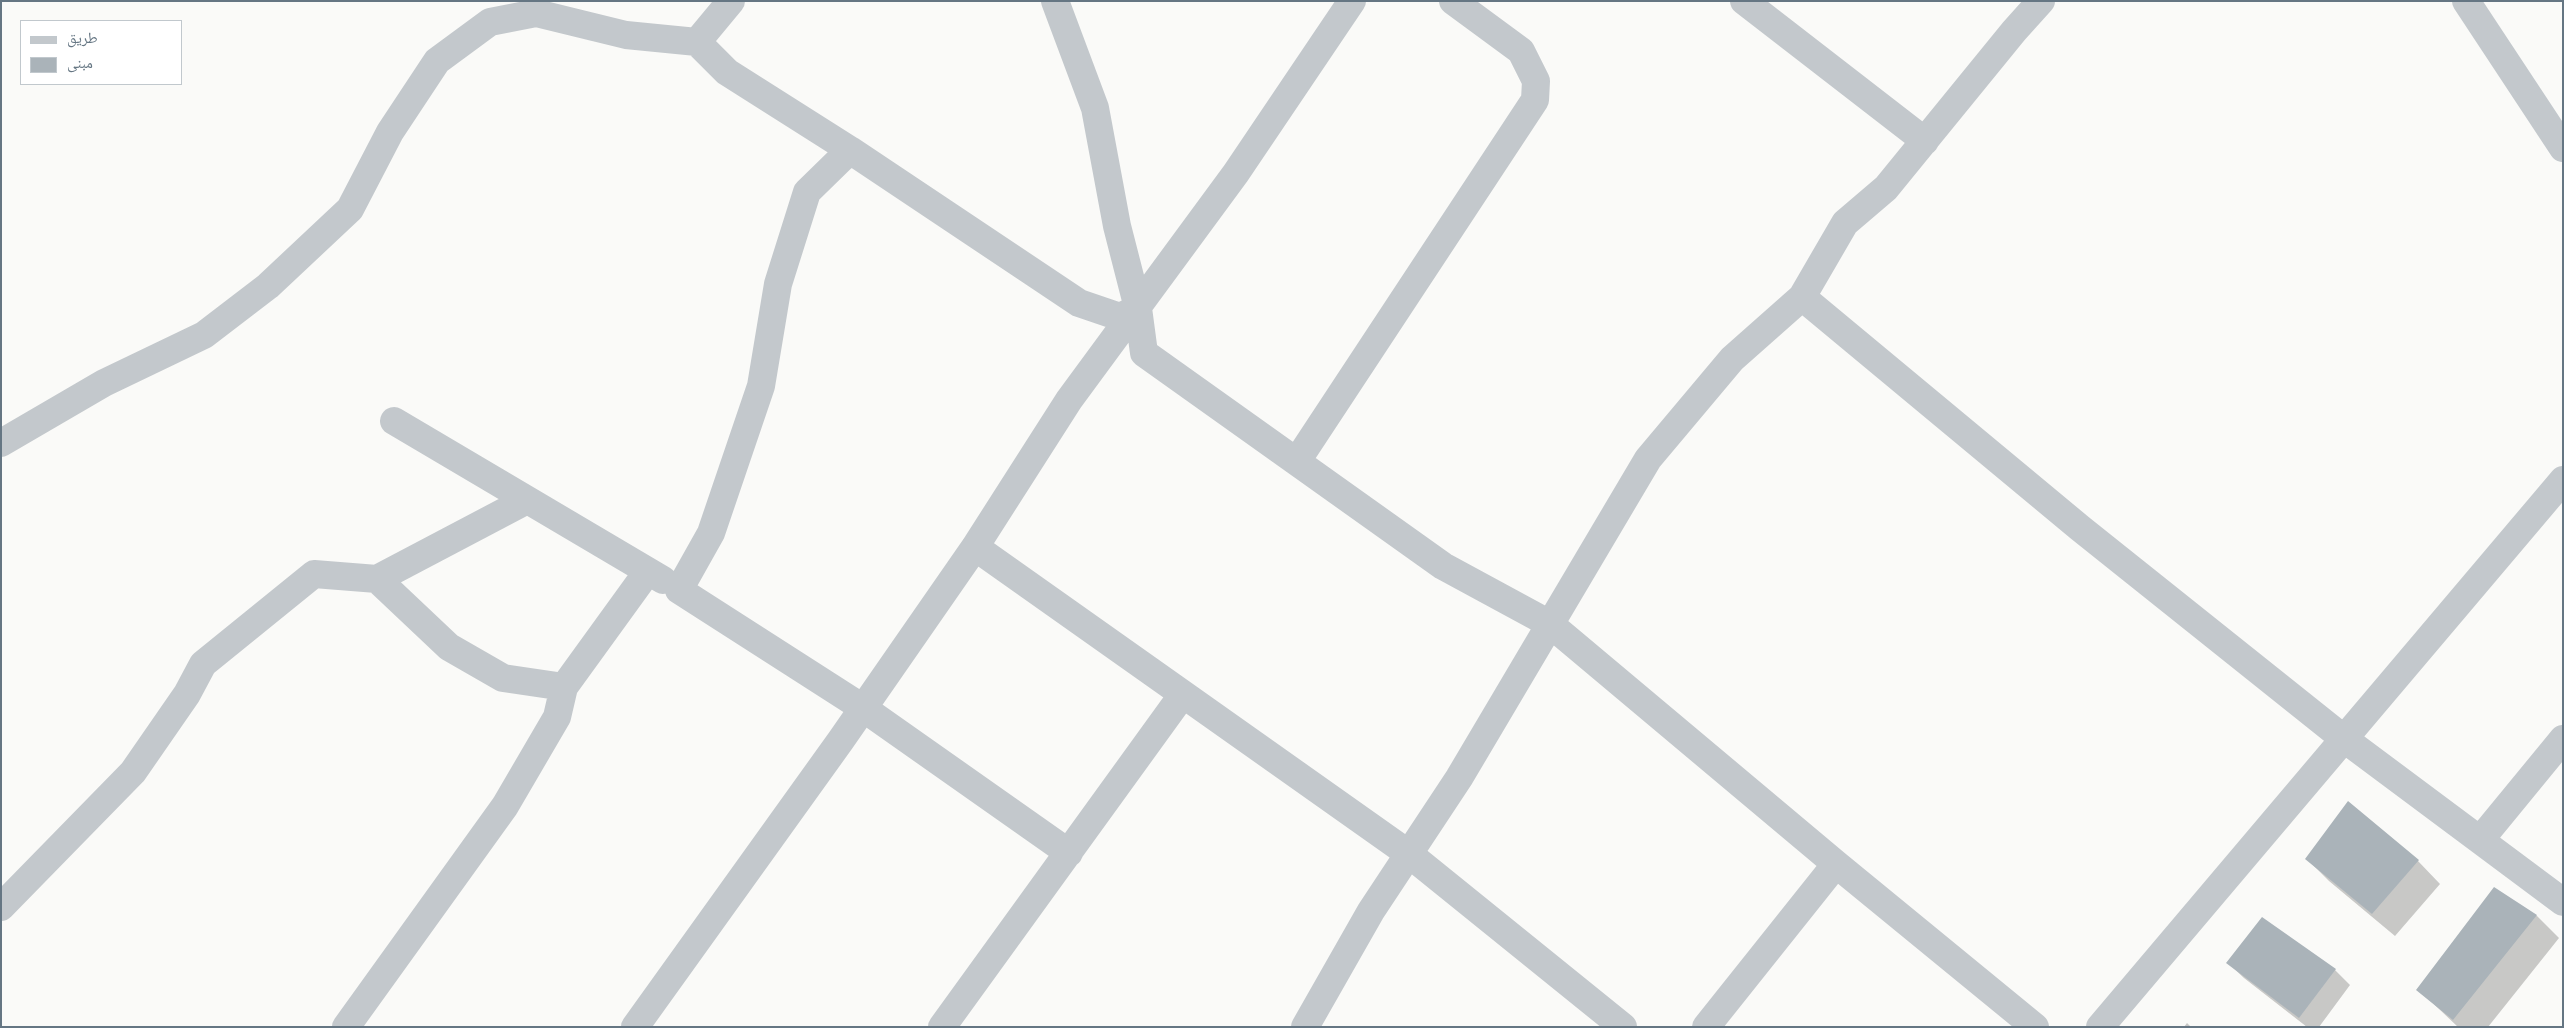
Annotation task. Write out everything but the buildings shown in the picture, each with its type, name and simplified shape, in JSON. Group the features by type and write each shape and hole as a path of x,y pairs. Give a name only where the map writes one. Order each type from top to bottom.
{"street":[{"path":"697,42 731,1"},
{"path":"1055,1 1095,108 1116,226 1138,308 1144,353 1443,566 1550,624 1836,864 2035,1027"},
{"path":"634,1027 863,708 975,547 1069,400 1236,172 1352,1"},
{"path":"1297,461 1535,100 1536,80 1521,51 1453,1"},
{"path":"1744,1 1924,141"},
{"path":"1305,1027 1371,911 1459,778 1648,459 1732,359 1802,297 1845,223 1886,188 2041,1"},
{"path":"2466,1 2563,148"},
{"path":"1,443 104,383 204,335 268,286 350,209 390,132 437,61 490,22 536,13 626,35 697,42 727,72 850,150 1079,303 1120,317 1138,308"},
{"path":"679,590 711,533 761,386 778,284 807,192 850,150"},
{"path":"1802,297 2080,528 2343,738 2563,902"},
{"path":"394,421 679,590 863,708 1069,853"},
{"path":"2100,1027 2563,480"},
{"path":"1,907 133,772 187,694 203,664 314,574 377,579 527,500"},
{"path":"975,547 1409,854 1623,1027"},
{"path":"346,1027 505,806 557,717 564,687 648,571"},
{"path":"377,579 448,646 464,656 503,678 564,687"},
{"path":"942,1027 1183,694"},
{"path":"2480,840 2563,738"},
{"path":"1706,1027 1836,864"}]}
